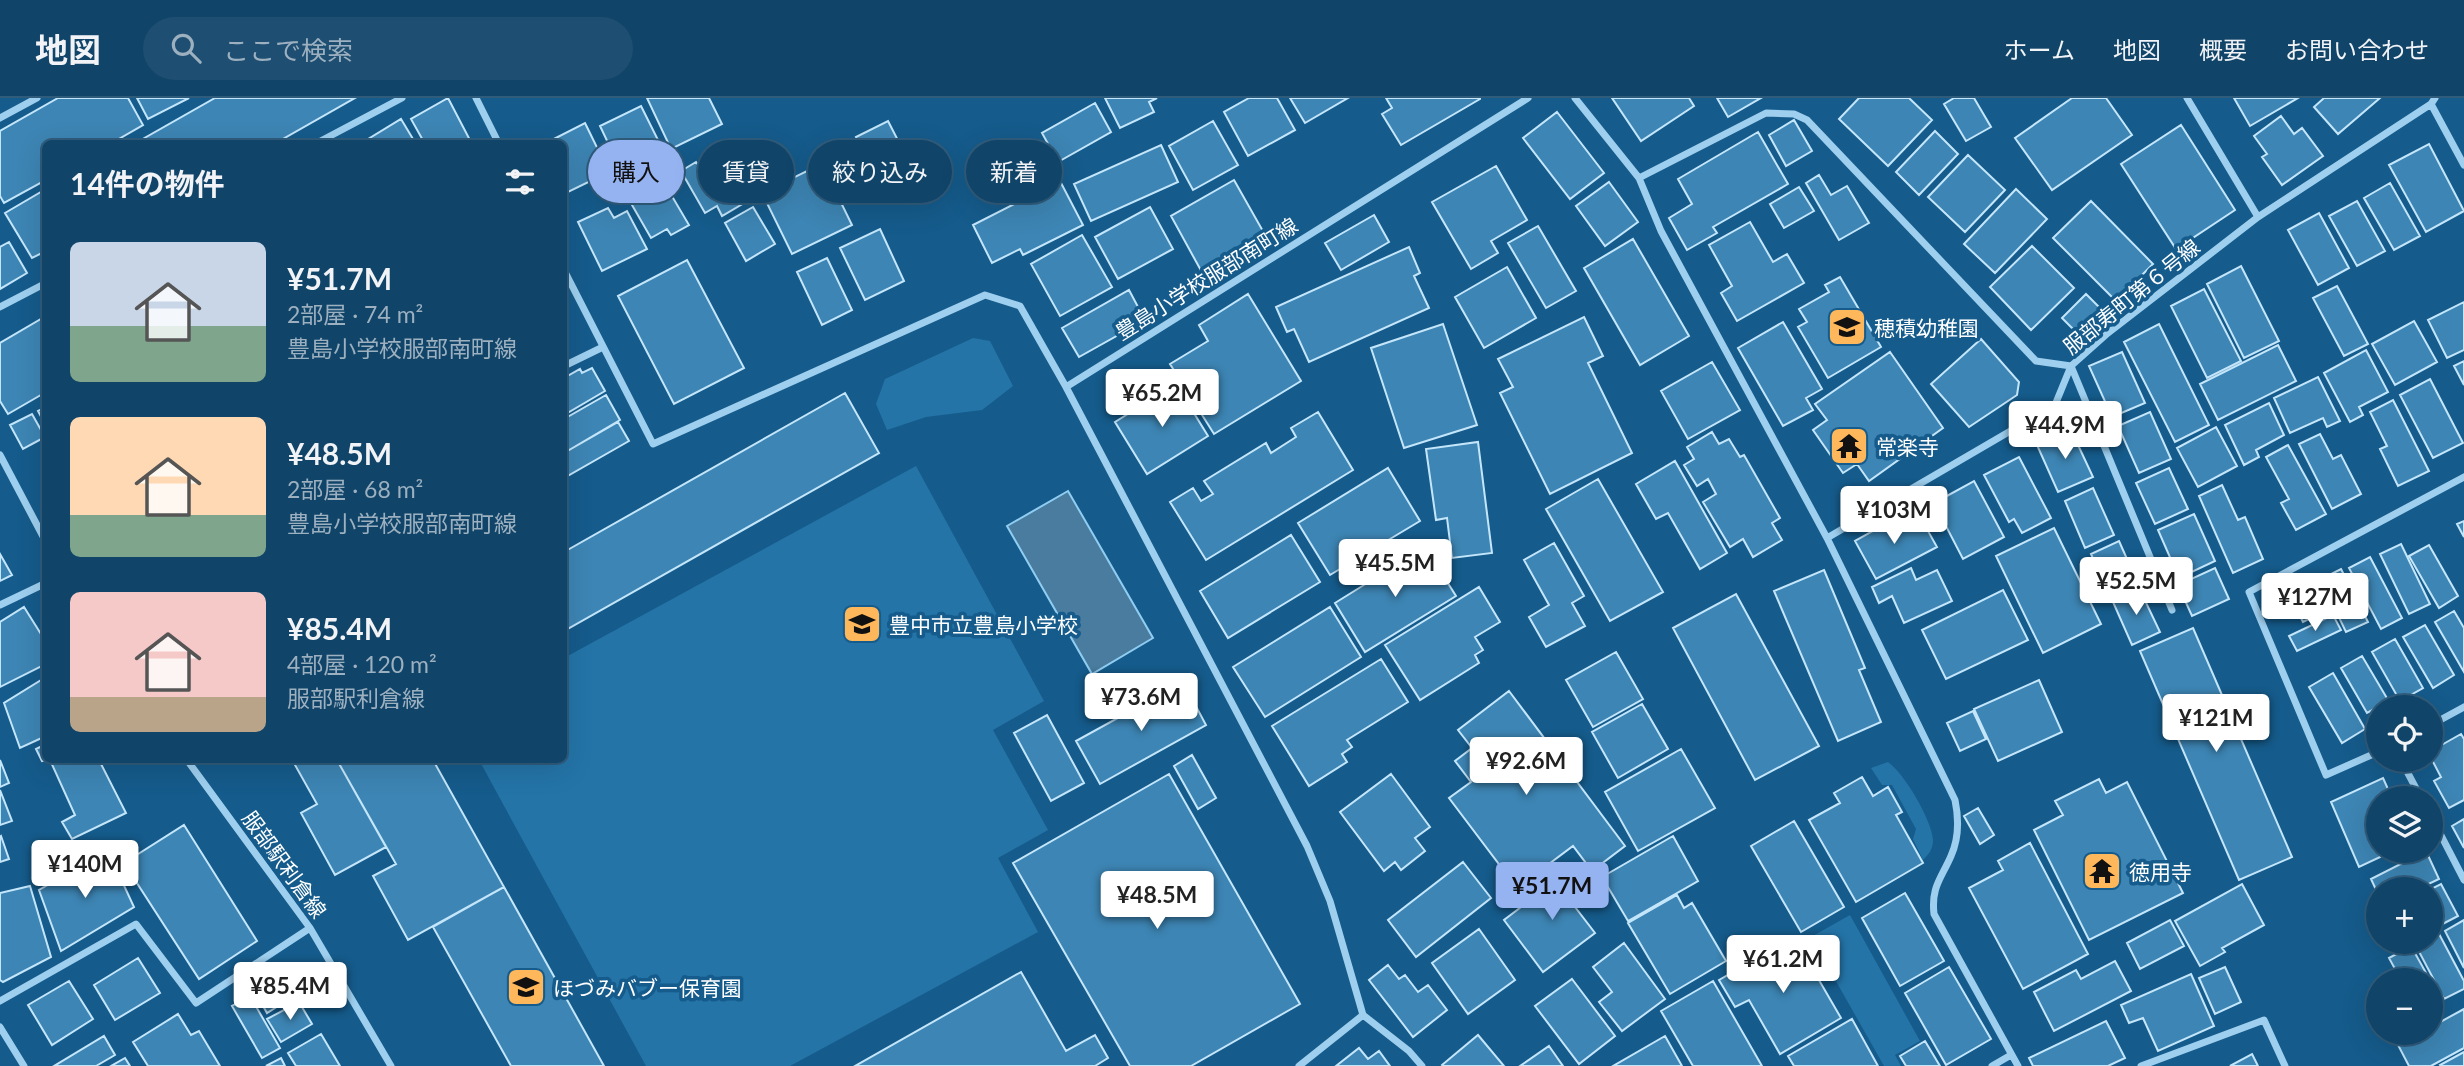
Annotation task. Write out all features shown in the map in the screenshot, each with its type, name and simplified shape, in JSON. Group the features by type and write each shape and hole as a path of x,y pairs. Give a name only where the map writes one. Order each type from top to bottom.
{"street":[{"path":"0,118 37,98"},
{"path":"323,140 402,98"},
{"path":"476,98 497,140"},
{"name":"豊島小学校服部南町線","path":"1066,387 1528,98"},
{"path":"1575,98 1639,178 1661,231 1827,538 1955,800 1958,822 1956,843 1935,887 1934,914 2018,1066"},
{"path":"2187,98 2258,217"},
{"path":"2433,101 2464,165"},
{"name":"服部寿町第６号線","path":"1827,538 2055,405 2071,366 2108,333 2258,217 2433,101"},
{"path":"1639,178 1766,113 1794,114 1807,120 2036,361 2071,366 2172,610"},
{"path":"567,276 653,444 985,295 1020,306 1066,387 1315,863 1330,901 1363,1015 1409,1051 1422,1066"},
{"path":"0,307 42,285"},
{"path":"567,365 603,347"},
{"path":"0,454 42,534"},
{"path":"2366,757 2326,775 2249,592 2464,477"},
{"path":"0,606 42,585"},
{"path":"2443,718 2464,707"},
{"name":"服部駅利倉線","path":"189,763 310,928 391,1066"},
{"path":"2443,839 2464,880"},
{"path":"0,1001 136,924 196,1003 310,928"},
{"path":"1299,1066 1363,1015"},
{"path":"2141,1066 2264,1020 2285,1066"},
{"path":"0,1027 24,1066"},
{"path":"1992,1066 2011,1055"}],"shaded area":[{"path":"973,338 990,341 1013,386 982,410 926,417 887,430 876,404 885,379"},
{"path":"916,466 1044,701 993,730 1048,830 998,858 1038,932 790,1066 646,1066 481,763 567,763 567,656"},
{"path":"1068,491 1153,638 1092,674 1007,526"},
{"path":"1888,762 1909,786 1928,821 1933,843 1923,860 1913,839 1916,829 1892,785 1882,785 1871,768"},
{"path":"1850,915 1920,1041 1895,1055 1901,1066 1884,1066 1811,937"}],"building":[{"path":"58,98 128,98 143,125 117,140 42,140 42,182 4,203 0,196 0,131"},
{"path":"137,98 189,98 148,119"},
{"path":"215,98 355,98 281,140 141,140"},
{"path":"448,98 470,140 423,140 411,119"},
{"path":"647,98 709,98 722,124 684,143 684,140 667,140"},
{"path":"1105,98 1157,98 1149,102 1154,112 1120,128"},
{"path":"1249,98 1277,98 1295,130 1248,156 1224,112"},
{"path":"1290,98 1348,98 1305,123"},
{"path":"1386,98 1480,99 1401,145 1382,114 1392,108"},
{"path":"1612,98 1689,98 1694,106 1641,141"},
{"path":"1717,98 1761,98 1728,117"},
{"path":"1859,98 1909,98 1932,120 1888,166 1839,119"},
{"path":"1954,98 1974,98 1991,127 1966,141 1944,104"},
{"path":"2072,98 2106,98 2132,135 2052,190 2015,138"},
{"path":"2234,98 2298,98 2250,126"},
{"path":"2324,98 2380,98 2338,134 2314,107"},
{"path":"1095,103 1111,132 1062,160 1062,140 1046,140 1042,133"},
{"path":"641,106 658,140 607,140 600,126"},
{"path":"1557,112 1604,173 1570,199 1523,138"},
{"path":"2281,116 2294,134 2302,128 2323,156 2282,185 2262,157 2267,154 2254,136"},
{"path":"401,119 414,140 367,140"},
{"path":"1794,120 1812,151 1786,166 1769,135"},
{"path":"888,121 898,140 858,140 856,137"},
{"path":"1213,121 1238,165 1193,190 1169,146"},
{"path":"585,123 593,140 588,140 588,182 567,193 567,140 552,140"},
{"path":"2181,125 2235,210 2176,249 2121,164"},
{"path":"1935,131 1958,154 1919,195 1896,172"},
{"path":"1758,132 1788,184 1713,227 1717,233 1687,250 1669,218 1692,204 1678,179"},
{"path":"2429,144 2464,211 2426,232 2389,165"},
{"path":"1161,145 1178,182 1091,221 1074,184"},
{"path":"1968,155 2005,190 1965,232 1928,197"},
{"path":"696,162 698,201 684,176 684,169"},
{"path":"1496,166 1527,220 1491,241 1498,253 1471,269 1432,202"},
{"path":"808,170 808,203 841,203 852,225 792,254 767,203 794,203 794,177"},
{"path":"1819,175 1831,195 1847,186 1869,223 1839,240 1806,183"},
{"path":"1234,180 1268,240 1204,276 1171,216"},
{"path":"1609,182 1638,222 1605,246 1576,206"},
{"path":"2390,183 2420,236 2394,250 2364,198"},
{"path":"1062,185 1083,225 1023,255 1020,249 992,263 973,225 1016,203 1062,203"},
{"path":"1799,187 1814,211 1784,228 1770,204"},
{"path":"2016,189 2047,219 1995,273 1964,244"},
{"path":"42,191 42,253 32,258 5,213"},
{"path":"2091,201 2153,264 2116,301 2053,238"},
{"path":"2357,201 2385,251 2357,266 2329,216"},
{"path":"631,203 676,203 689,225 671,235 667,229 651,238"},
{"path":"699,203 744,203 722,216 717,206 705,213"},
{"path":"753,207 775,244 746,261 725,223"},
{"path":"1150,207 1173,249 1118,279 1095,237"},
{"path":"608,208 614,218 627,211 647,249 602,271 578,222"},
{"path":"2319,213 2349,268 2318,285 2288,230"},
{"path":"1374,215 1389,242 1341,270 1325,243"},
{"path":"1750,222 1773,262 1787,254 1804,283 1737,321 1721,293 1732,286 1709,245"},
{"path":"1538,226 1576,291 1546,308 1508,243"},
{"path":"880,229 904,281 865,300 840,248"},
{"path":"1082,235 1112,287 1060,316 1031,264"},
{"path":"1633,239 1689,336 1640,365 1584,268"},
{"path":"9,242 27,273 0,289 0,247"},
{"path":"2032,246 2074,288 2031,330 1990,287"},
{"path":"1409,247 1420,273 1414,276 1429,308 1309,362 1294,329 1287,332 1276,307"},
{"path":"827,258 852,310 822,325 797,272"},
{"path":"687,260 744,368 674,404 618,296"},
{"path":"2241,266 2279,341 2244,358 2207,284"},
{"path":"1507,267 1536,318 1484,348 1455,297"},
{"path":"1840,277 1881,347 1828,378 1798,327 1807,322 1799,309 1829,292 1825,285"},
{"path":"2337,286 2368,344 2344,356 2313,298"},
{"path":"2204,289 2241,361 2207,378 2171,306"},
{"path":"1129,290 1145,320 1079,357 1062,328"},
{"path":"1248,294 1301,381 1214,434 1170,364 1208,341 1199,325"},
{"path":"2086,294 2103,311 2079,335 2062,318"},
{"path":"2464,302 2464,350 2447,358 2428,320"},
{"path":"1584,317 1603,356 1588,363 1632,453 1550,494 1500,393 1513,387 1498,359"},
{"path":"42,318 42,394 8,414 0,401 0,343"},
{"path":"2414,321 2437,362 2395,385 2372,344"},
{"path":"1783,322 1822,389 1806,398 1813,410 1783,426 1738,348"},
{"path":"1443,324 1477,425 1404,448 1371,348"},
{"path":"2159,324 2209,425 2175,442 2124,342"},
{"path":"1981,339 2019,382 2017,395 1969,427 1931,384"},
{"path":"2278,345 2296,381 2218,420 2200,384"},
{"path":"2366,350 2388,392 2359,407 2363,415 2350,422 2324,373"},
{"path":"1890,352 1943,428 1869,481 1857,464 1843,473 1813,430 1827,420 1815,404"},
{"path":"2122,352 2145,403 2112,417 2089,366"},
{"path":"2464,361 2464,385 2454,366"},
{"path":"1712,362 1740,410 1688,439 1661,391"},
{"path":"592,368 605,391 567,413 567,376 580,369 582,373"},
{"path":"2318,377 2340,421 2327,427 2323,418 2290,433 2274,398"},
{"path":"2430,379 2463,443 2433,458 2400,395"},
{"path":"1176,384 1208,436 1147,474 1115,422"},
{"path":"845,393 879,453 567,629 567,550"},
{"path":"606,395 620,420 567,451 567,417"},
{"path":"2393,400 2429,471 2398,486 2380,449 2387,446 2370,412"},
{"path":"2269,403 2284,435 2256,450 2259,457 2244,465 2225,425"},
{"path":"1318,412 1353,470 1206,560 1170,502 1193,488 1201,501 1213,494 1204,481 1266,443 1271,453 1296,437 1291,428"},
{"path":"2150,412 2171,459 2139,473 2118,426"},
{"path":"32,414 42,432 42,439 23,449 10,425"},
{"path":"618,422 629,441 567,476 567,451"},
{"path":"2216,427 2237,466 2198,487 2177,448"},
{"path":"2071,430 2093,477 2058,492 2037,445"},
{"path":"1712,432 1719,444 1729,439 1740,457 1744,455 1780,518 1772,523 1782,540 1753,557 1743,539 1730,547 1703,502 1716,494 1708,479 1697,486 1684,465 1694,459 1687,447"},
{"path":"2320,434 2333,459 2341,455 2361,494 2332,509 2299,444"},
{"path":"1478,442 1492,553 1452,558 1447,518 1436,520 1426,449"},
{"path":"2288,445 2326,514 2296,530 2281,503 2289,499 2266,457"},
{"path":"2019,457 2051,518 2022,533 2014,519 2009,522 1984,475"},
{"path":"1675,461 1727,553 1700,569 1668,513 1656,519 1636,484"},
{"path":"1388,468 1420,521 1330,575 1298,523"},
{"path":"2169,468 2188,509 2155,524 2136,483"},
{"path":"1598,479 1663,592 1610,621 1546,509"},
{"path":"1974,481 2004,537 1963,559 1934,503"},
{"path":"2222,485 2238,520 2245,517 2263,559 2233,573 2199,496"},
{"path":"2093,488 2114,535 2085,548 2065,501"},
{"path":"2194,514 2215,561 2179,578 2158,530"},
{"path":"1900,516 1907,530 1923,522 1937,547 1876,579 1855,541"},
{"path":"2464,521 2464,537 2457,524"},
{"path":"2054,528 2101,624 2043,653 1996,556"},
{"path":"1291,535 1320,582 1228,638 1200,591"},
{"path":"2119,541 2139,586 2111,599 2091,554"},
{"path":"1554,543 1584,596 1572,603 1585,626 1546,647 1529,617 1549,605 1524,560"},
{"path":"2401,544 2430,604 2409,614 2380,554"},
{"path":"2429,545 2458,596 2439,608 2409,556"},
{"path":"1425,547 1456,596 1365,652 1335,603"},
{"path":"0,554 12,575 0,581"},
{"path":"2370,557 2402,618 2381,629 2349,568"},
{"path":"1911,568 1916,580 1937,570 1952,601 1904,623 1892,596 1879,603 1872,587"},
{"path":"2215,568 2229,599 2192,616 2178,585"},
{"path":"2341,569 2368,622 2346,632 2334,607 2303,622 2289,595"},
{"path":"1824,570 1865,668 1859,670 1881,722 1838,741 1774,591"},
{"path":"1479,587 1500,622 1475,637 1483,650 1475,655 1479,663 1420,700 1385,645"},
{"path":"2003,590 2028,640 1946,679 1922,630"},
{"path":"2140,590 2160,632 2132,645 2113,602"},
{"path":"1736,594 1819,746 1755,780 1673,628"},
{"path":"24,607 42,636 42,666 0,687 0,622"},
{"path":"1330,607 1361,657 1265,717 1233,667"},
{"path":"2454,611 2464,628 2464,672 2435,622"},
{"path":"2333,615 2341,630 2297,651 2289,636"},
{"path":"2425,625 2454,675 2433,688 2403,637"},
{"path":"2193,628 2292,857 2239,880 2140,651"},
{"path":"2395,639 2423,688 2411,695 2397,695 2372,652"},
{"path":"1616,652 1643,699 1593,727 1566,680"},
{"path":"2362,656 2385,695 2366,695 2366,711 2341,668"},
{"path":"1381,659 1408,702 1347,740 1352,747 1342,754 1347,762 1309,786 1272,726"},
{"path":"2333,673 2365,729 2342,743 2309,687"},
{"path":"42,679 42,738 20,748 4,703"},
{"path":"2039,680 2062,732 1998,761 1974,709"},
{"path":"1183,682 1206,725 1100,784 1076,741"},
{"path":"1509,691 1625,846 1592,871 1573,846 1517,888 1449,798 1471,782 1455,761 1472,748 1458,730"},
{"path":"1642,704 1668,749 1618,778 1592,732"},
{"path":"1973,711 1986,739 1960,751 1947,723"},
{"path":"1047,715 1084,783 1051,801 1014,733"},
{"path":"2461,734 2464,739 2464,800 2449,808 2443,797 2443,786 2437,786 2434,781 2441,777 2438,772 2443,772 2443,744"},
{"path":"42,746 42,761 36,749"},
{"path":"1681,749 1715,808 1638,851 1605,792"},
{"path":"1192,755 1216,798 1198,809 1174,766"},
{"path":"0,760 9,783 0,787"},
{"path":"51,763 101,763 126,813 72,839 62,822 75,815"},
{"path":"339,763 386,847 335,875 301,813 317,804 295,765"},
{"path":"339,763 435,763 504,887 408,940 373,876 396,864"},
{"path":"1169,774 1300,1004 1191,1066 1130,1066 1013,863"},
{"path":"1391,774 1430,827 1415,838 1425,851 1401,870 1395,862 1384,871 1340,812"},
{"path":"1862,777 1873,796 1888,787 1902,812 1896,815 1923,863 1856,902 1809,820 1840,803 1834,793"},
{"path":"2383,778 2387,786 2366,786 2367,863 2359,867 2331,802"},
{"path":"2099,779 2106,793 2127,782 2183,893 2089,940 2034,830 2063,815 2055,801"},
{"path":"0,790 12,821 0,825"},
{"path":"1978,808 1994,835 1980,844 1964,816"},
{"path":"2464,819 2464,848 2452,826"},
{"path":"1794,821 1844,907 1801,932 1751,846"},
{"path":"184,825 257,941 199,979 124,863"},
{"path":"1673,836 1698,881 1628,921 1602,877"},
{"path":"0,837 9,859 0,862"},
{"path":"2030,843 2088,954 2023,989 1969,888 2003,870 1998,861"},
{"path":"108,851 134,907 61,951 39,890"},
{"path":"1463,862 1491,898 1416,957 1388,920"},
{"path":"2402,863 2432,863 2438,877 2375,877"},
{"path":"1571,869 1588,892 1572,903 1595,933 1543,972 1504,920"},
{"path":"2242,884 2264,925 2222,948 2225,952 2200,966 2175,921"},
{"path":"30,886 51,957 3,982 0,980 0,893"},
{"path":"504,887 604,1066 511,1066 433,927"},
{"path":"2443,888 2458,916 2443,924"},
{"path":"1905,893 1944,961 1900,986 1862,918"},
{"path":"1677,895 1684,908 1692,903 1726,961 1670,994 1628,923"},
{"path":"2170,920 2184,946 2140,969 2127,943"},
{"path":"2464,920 2464,968 2445,931"},
{"path":"1479,929 1515,980 1468,1014 1432,963"},
{"path":"1794,937 1841,1018 1780,1054 1749,1000 1735,1007 1719,980"},
{"path":"2443,941 2464,981 2464,989 2444,999 2443,968 2428,968 2420,954 2443,954"},
{"path":"1624,943 1665,999 1622,1031 1599,1002 1612,992 1593,967"},
{"path":"2396,954 2415,954 2423,968 2394,968 2389,958"},
{"path":"138,958 160,993 115,1020 94,985"},
{"path":"2115,961 2131,991 2054,1031 2034,992 2076,970 2081,979"},
{"path":"1388,965 1399,979 1405,975 1418,992 1428,985 1447,1010 1413,1037 1369,980"},
{"path":"1949,967 1991,1039 1946,1065 1905,993"},
{"path":"2225,967 2241,1002 2215,1014 2199,978"},
{"path":"1021,972 1066,1051 1095,1035 1108,1058 1095,1066 855,1066"},
{"path":"2191,974 2214,1026 2158,1051 2143,1018 2129,1023 2121,1005"},
{"path":"281,975 294,996 267,1013 254,990"},
{"path":"1572,979 1615,1036 1579,1064 1535,1006"},
{"path":"69,981 93,1019 52,1045 28,1005"},
{"path":"1713,981 1762,1066 1693,1066 1661,1011"},
{"path":"250,996 280,1048 262,1058 232,1006"},
{"path":"299,1002 312,1024 281,1042 267,1019"},
{"path":"2464,1009 2464,1048 2431,1066 2409,1066 2398,1045 2443,1045 2443,1020"},
{"path":"178,1014 191,1035 199,1031 220,1066 148,1066 133,1042"},
{"path":"1852,1019 1878,1066 1794,1066 1788,1056"},
{"path":"2106,1021 2125,1058 2108,1066 2033,1066 2029,1058"},
{"path":"321,1034 340,1066 296,1066 288,1053"},
{"path":"1478,1035 1504,1066 1442,1065"},
{"path":"104,1036 115,1055 96,1066 54,1066"},
{"path":"1665,1036 1682,1066 1613,1066"},
{"path":"1925,1041 1940,1066 1906,1066 1900,1056"},
{"path":"1549,1046 1563,1066 1520,1066"},
{"path":"1359,1048 1368,1059 1379,1051 1390,1066 1336,1066"},
{"path":"2464,1052 2464,1066 2440,1065"},
{"path":"2252,1054 2258,1066 2230,1066"},
{"path":"125,1058 130,1066 111,1066"},
{"path":"281,1058 285,1066 266,1066"}],"place":[{"name":"穂積幼稚園","path":"1847,327"},
{"name":"常楽寺","path":"1849,446"},
{"name":"豊中市立豊島小学校","path":"862,624"},
{"name":"徳用寺","path":"2102,871"},
{"name":"ほづみバブー保育園","path":"526,987"}]}
